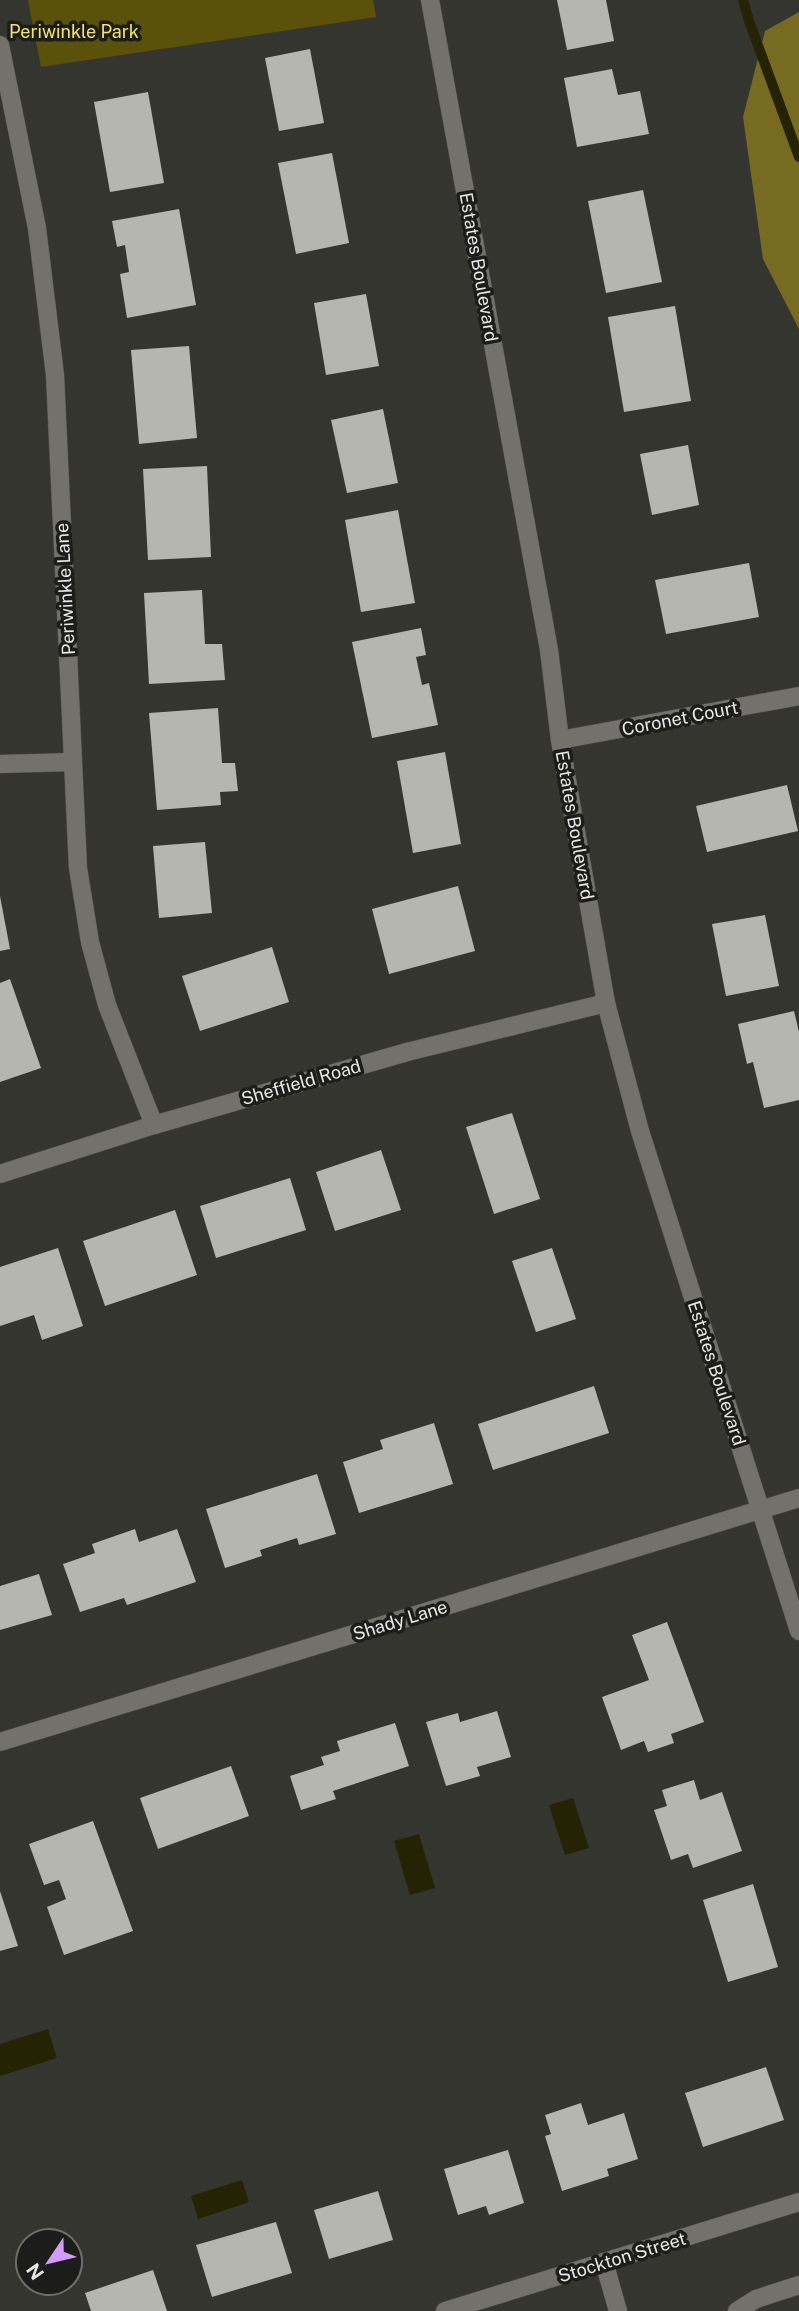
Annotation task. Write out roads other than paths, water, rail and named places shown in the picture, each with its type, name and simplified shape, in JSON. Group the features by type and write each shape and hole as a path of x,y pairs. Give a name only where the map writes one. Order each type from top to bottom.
{"street":[{"name":"Estates Boulevard","path":"430,0 549,650 560,740 606,1003 640,1130 799,1631"},
{"name":"Periwinkle Lane","path":"0,45 37,228 55,374 78,868 90,942 107,1005 154,1125"},
{"name":"Coronet Court","path":"560,740 799,696"},
{"path":"0,764 73,762"},
{"name":"Sheffield Road","path":"0,1174 154,1125 407,1052 606,1003"},
{"name":"Shady Lane","path":"0,1742 799,1498"},
{"name":"Stockton Street","path":"445,2311 799,2202"},
{"path":"604,2262 618,2311"},
{"path":"737,2311 756,2299 799,2285"}],"waterway":[{"path":"743,0 799,157"}],"park label":[{"name":"Periwinkle Park","path":"74,31"}]}
